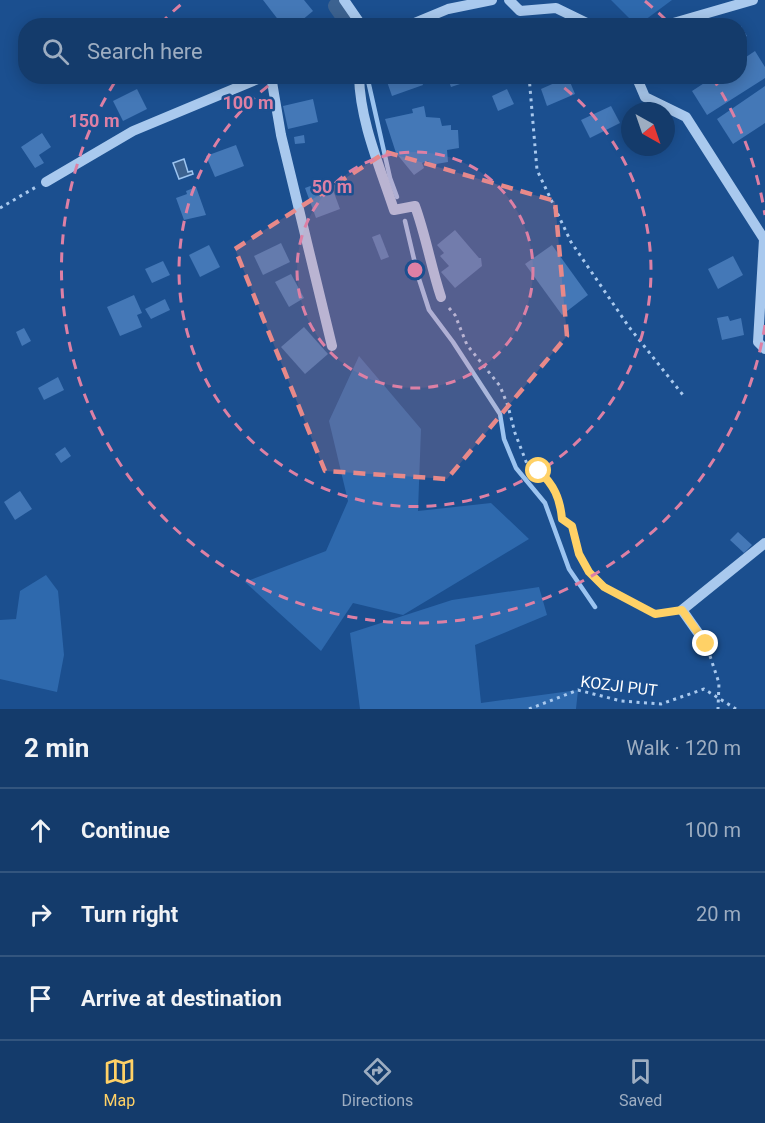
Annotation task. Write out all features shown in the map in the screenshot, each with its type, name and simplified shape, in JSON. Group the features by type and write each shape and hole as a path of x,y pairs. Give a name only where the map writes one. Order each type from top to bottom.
{"street":[{"path":"344,0 356,18"},
{"path":"426,18 448,9 492,0"},
{"path":"509,0 520,11 556,8 577,18"},
{"path":"691,18 753,0"},
{"path":"46,182 133,131 246,84"},
{"path":"272,84 281,135 332,346"},
{"path":"359,84 360,96 373,147 394,210 415,206 441,297"},
{"path":"639,84 645,97 686,117 764,239 758,342 765,349"},
{"path":"706,644 682,610 765,543"}],"path":[{"path":"530,84 537,170 571,242 629,327 683,395"},
{"path":"0,208 46,182"},
{"path":"441,297 454,315 467,345 500,386 527,464 539,471 550,482 560,501 562,519 572,526 579,554 589,572 604,587 655,614 682,610"},
{"path":"706,644 719,683 718,709"},
{"name":"KOZJI PUT","path":"529,709 578,690 621,701 661,704 704,689 736,709"}],"highlighted area":[{"path":"386,152 555,201 567,336 447,479 325,471 235,249"}],"shaded area":[{"path":"611,0 672,0 648,18 629,18"},
{"path":"184,159 188,172 192,171 193,174 179,179 173,163"},
{"path":"359,356 421,429 418,511 491,503 529,539 403,615 353,603 321,651 245,582 326,551 348,501 329,421"},
{"path":"46,575 58,591 64,655 57,692 0,679 0,620 16,619 20,591"},
{"path":"539,587 547,615 475,645 481,703 578,690 576,709 360,709 350,633 452,600"}],"building":[{"path":"263,0 304,0 313,11 305,18 277,18"},
{"path":"755,51 765,67 765,78 707,115 692,91 703,84 747,84 747,56"},
{"path":"388,84 423,84 423,85 392,96"},
{"path":"552,84 571,84 575,94 547,106 541,89"},
{"path":"765,86 765,123 733,144 717,119"},
{"path":"137,89 147,109 123,121 113,101"},
{"path":"507,89 514,104 498,111 492,96"},
{"path":"313,99 318,122 288,129 283,106"},
{"path":"424,106 426,117 440,118 442,126 451,125 451,130 458,130 459,148 447,150 448,162 430,165 428,161 422,163 424,168 414,175 396,153 385,119 413,113 412,109"},
{"path":"611,106 620,123 590,138 581,120"},
{"path":"42,133 51,147 39,155 44,163 35,168 21,147"},
{"path":"304,135 305,143 295,144 294,137"},
{"path":"236,145 244,166 215,177 206,156"},
{"path":"329,179 340,209 316,218 305,188"},
{"path":"196,187 206,215 184,220 176,198"},
{"path":"455,230 481,258 482,266 455,288 441,272 449,266 440,256 444,253 437,245"},
{"path":"380,234 389,257 381,260 372,237"},
{"path":"281,243 290,262 263,275 254,256"},
{"path":"209,245 220,267 200,277 189,255"},
{"path":"552,245 588,295 562,315 525,264"},
{"path":"733,256 743,275 718,289 708,269"},
{"path":"163,261 170,275 152,283 145,269"},
{"path":"291,274 304,298 289,307 275,282"},
{"path":"134,295 142,313 137,315 142,327 120,336 107,307"},
{"path":"165,299 170,310 151,319 145,309"},
{"path":"728,316 730,321 741,318 744,335 722,340 717,318"},
{"path":"304,327 328,354 305,374 281,347"},
{"path":"24,328 31,341 22,346 16,332"},
{"path":"58,377 64,390 44,400 38,388"},
{"path":"65,447 71,456 61,463 55,454"},
{"path":"20,491 32,509 15,520 4,502"},
{"path":"738,532 752,545 744,553 730,540"}],"waterway":[{"path":"336,6 344,18"},
{"path":"369,84 390,178 397,197"},
{"path":"405,221 429,310 500,414 504,439 516,468 545,503 569,569 595,607"}],"route":[{"path":"539,471 550,482 560,501 562,519 572,526 579,554 589,572 604,587 655,614 682,610 706,644"}]}
